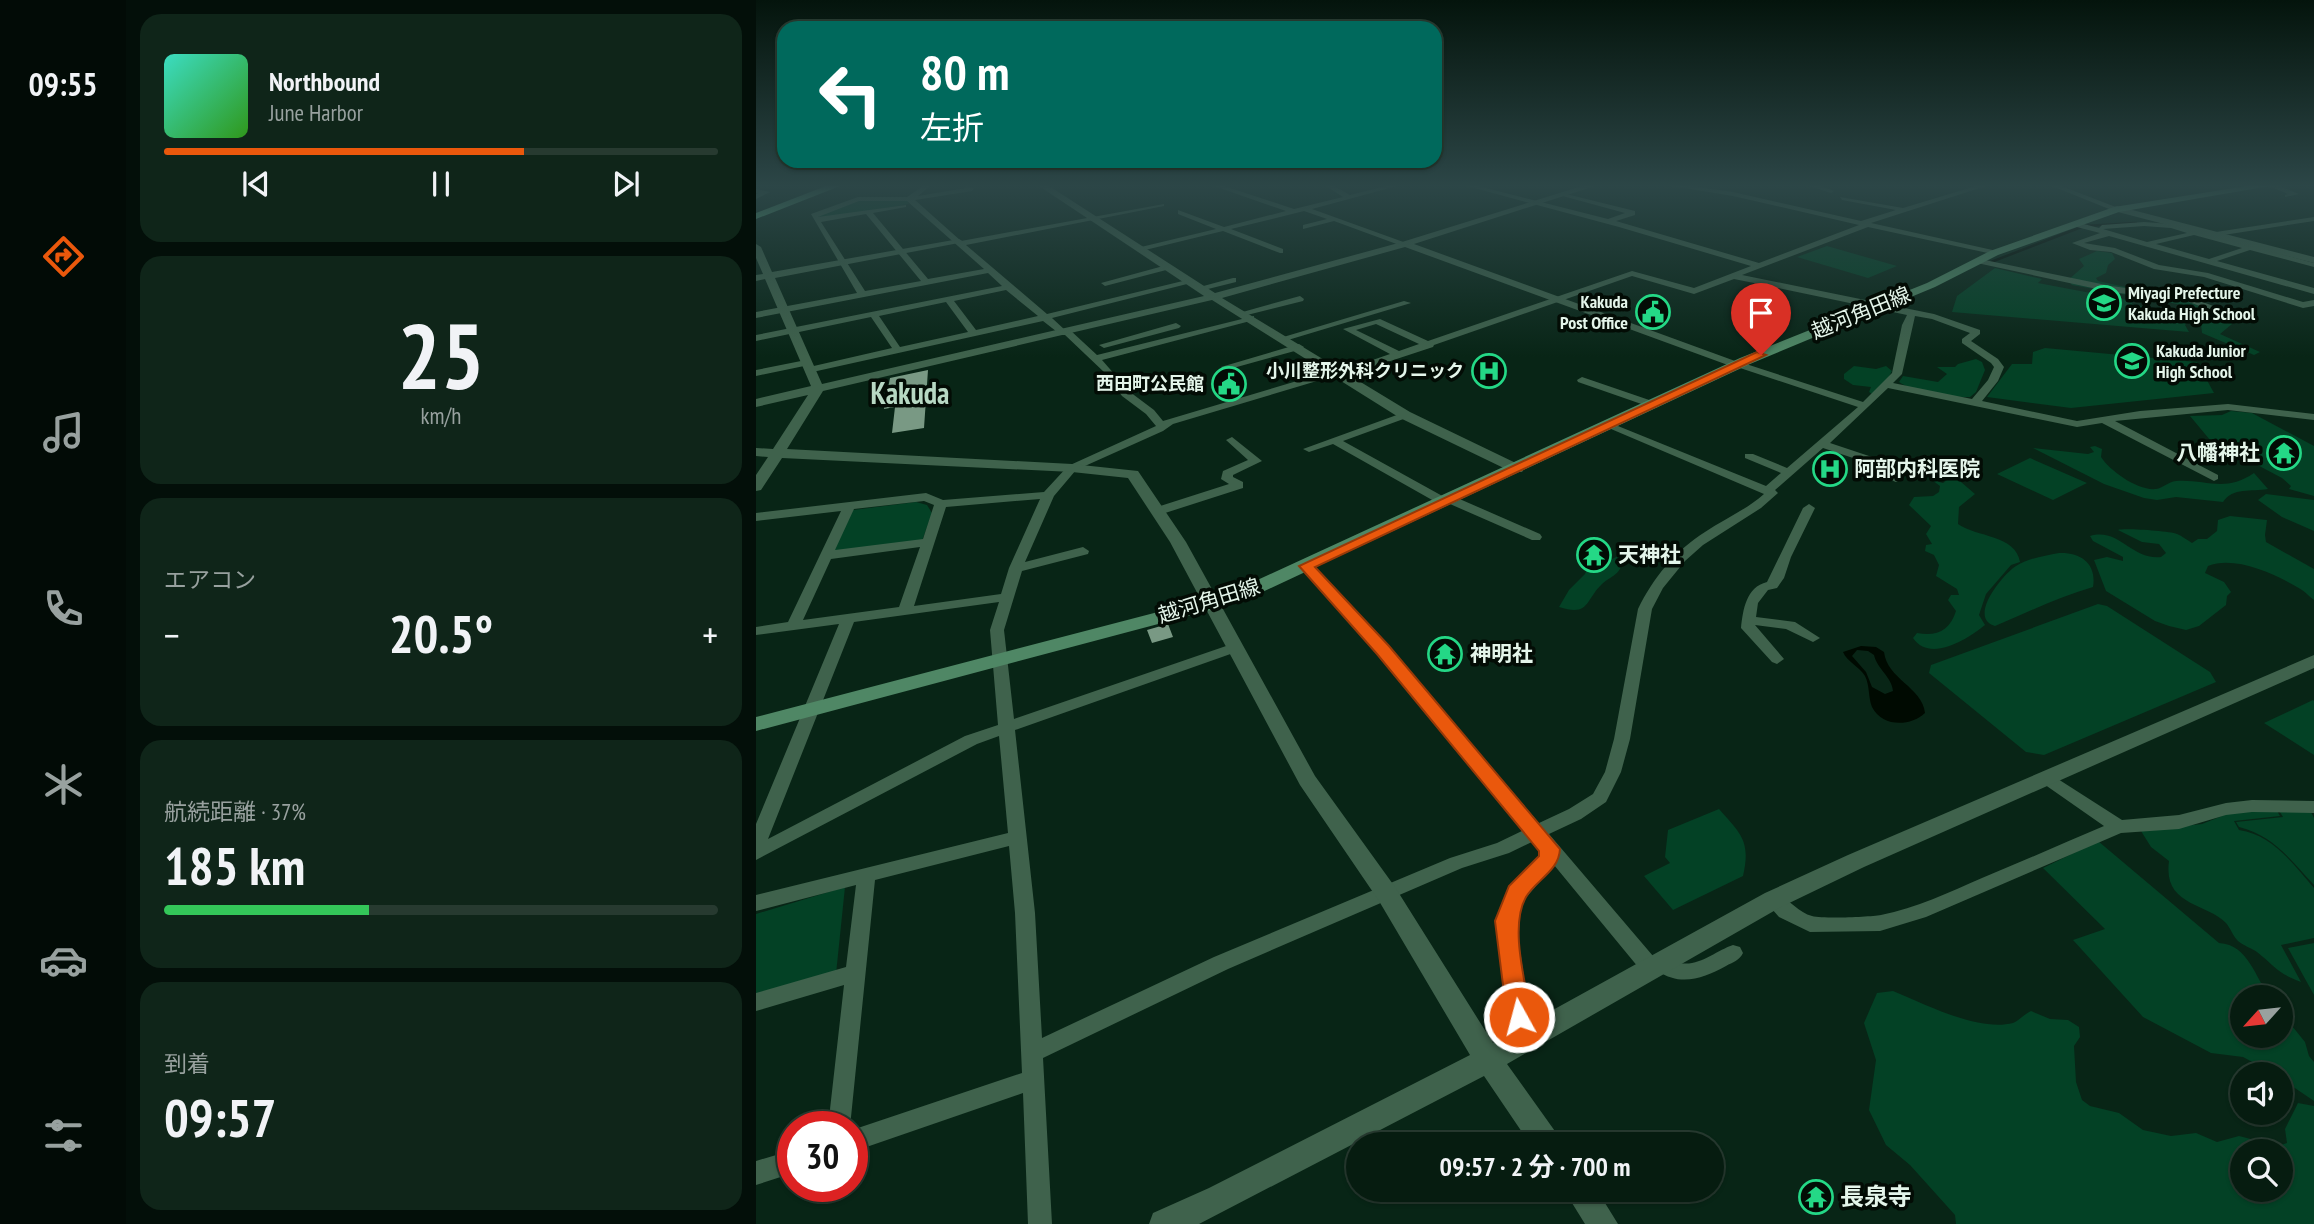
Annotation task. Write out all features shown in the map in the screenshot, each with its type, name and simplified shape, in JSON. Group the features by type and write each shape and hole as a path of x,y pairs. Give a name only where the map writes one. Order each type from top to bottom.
{"main road":[{"name":"越河角田線","path":"756,724 1210,602 1234,598 1740,365 2022,243"}],"street":[{"path":"829,243 863,295"},
{"path":"894,243 927,283"},
{"path":"756,278 954,243"},
{"path":"961,243 1009,287 1086,350 1108,371 1126,394 1150,412 1162,427"},
{"path":"1135,243 1188,281 1285,338 1405,415 1517,469"},
{"path":"1144,249 1168,243"},
{"path":"1261,243 1280,251"},
{"path":"1683,243 1759,266"},
{"path":"1040,1224 1025,913 997,630 1016,568 1048,495 1072,468 1169,422 1215,406 1400,355 1632,273 1691,291 1817,243"},
{"path":"1950,243 1994,253"},
{"path":"2076,243 2110,250 2157,267 2205,275 2314,306"},
{"path":"2144,243 2314,291"},
{"path":"2126,255 2157,243"},
{"path":"2234,243 2312,262"},
{"path":"2247,243 2312,262"},
{"path":"756,403 1066,333 1216,296 1405,244 1740,365 1865,406"},
{"path":"756,247 818,389"},
{"path":"2180,272 2249,248"},
{"path":"1980,261 2103,288 2187,299 2246,320"},
{"path":"2244,288 2312,262"},
{"path":"1105,283 1167,267"},
{"path":"756,315 990,270"},
{"path":"1733,276 1934,317 1977,332 1965,341 1995,361 1999,367 1993,382 1975,403"},
{"path":"1200,288 1233,280"},
{"path":"756,373 898,350 1047,317 1188,281"},
{"path":"1743,308 1776,285"},
{"path":"756,338 1009,287"},
{"path":"895,289 908,307"},
{"path":"948,299 974,333"},
{"path":"1094,359 1300,299"},
{"path":"1285,338 1407,303"},
{"path":"1609,426 1767,491 1865,406 1897,374 1912,313"},
{"path":"873,314 898,350"},
{"path":"1400,355 1348,329 1377,321 1430,345"},
{"path":"1086,350 1176,326"},
{"path":"1104,345 1116,354"},
{"path":"1226,367 1299,347"},
{"path":"1582,380 1654,405"},
{"path":"1887,385 2077,424 2235,407 2281,415 2314,417"},
{"path":"756,488 818,389"},
{"path":"1309,449 1405,415"},
{"path":"2104,420 2214,477"},
{"path":"1158,510 1239,485 1227,479 1227,474 1256,461 1232,440"},
{"path":"1335,440 1448,501 1536,537"},
{"path":"1821,443 1880,463 1879,472 1896,478"},
{"path":"756,452 1072,468 1133,474 1158,510 1307,780 1387,894 1488,1060 1539,1132"},
{"path":"1749,456 1788,472"},
{"path":"1032,1053 1221,963 1456,863 1503,848 1600,798 1608,788 1622,739 1645,609 1650,596 1661,580 1699,542 1752,511 1772,493"},
{"path":"756,517 926,496 941,504 1048,495"},
{"path":"905,611 941,504"},
{"path":"793,626 849,506"},
{"path":"1777,659 1748,628 1751,603 1763,587 1772,585 1777,578 1784,557 1809,509"},
{"path":"828,555 927,542"},
{"path":"1016,568 1083,551"},
{"path":"1306,566 1383,650 1549,849 1655,964 1684,974 1733,953"},
{"path":"756,631 1008,597"},
{"path":"756,846 848,619"},
{"path":"1748,620 1790,625 1813,638"},
{"path":"756,853 971,740 1234,648"},
{"path":"1164,1224 1220,1199 1488,1060 1773,900 2314,660"},
{"path":"2047,778 2119,827"},
{"path":"1773,900 1786,912 1810,924 1881,923 1919,912 1969,892 2119,827 2179,821 2226,808 2314,807"},
{"path":"756,903 1017,837"},
{"path":"1522,1041 1506,921 1517,892 1549,858 1549,849"},
{"path":"841,1111 866,875"},
{"path":"756,1002 856,973"},
{"path":"868,1136 1032,1080"},
{"path":"756,1173 777,1166"},
{"path":"1587,1202 1603,1224"}],"green space":[{"path":"1827,246 1897,266 1868,278 1797,257"},
{"path":"2097,251 2112,253 2115,259 2108,265 2106,273 2096,278 2098,281 2144,291 2179,294 2230,316 2232,324 2220,334 2260,352 2254,355 2202,333 2201,324 2210,314 2199,308 2072,285 2068,280 2084,266 2079,259"},
{"path":"1995,268 2042,279 2038,283 2133,301 2132,304 2142,306 2138,311 2188,321 2185,325 2189,332 1952,312 1957,296"},
{"path":"2045,348 2197,362 2214,393 2071,408 1987,397 2012,364 2032,364 2033,352"},
{"path":"1976,359 1982,362 1985,370 1976,392 1970,397 1933,393 1899,382 1903,376 1938,382 1947,374 1937,367 1955,367"},
{"path":"1854,366 1876,369 1886,366 1892,371 1884,386 1872,394 1869,392 1871,387 1853,385 1844,379 1844,374"},
{"path":"2231,411 2252,413 2314,446 2314,496 2289,489 2291,486 2282,478 2210,440 2190,416 2222,415"},
{"path":"2090,447 2102,449 2101,457 2118,474 2149,489 2176,481 2224,484 2244,479 2254,473 2268,489 2237,492 2223,502 2176,497 2157,500 2144,498 2104,484 2033,448 2088,454 2094,452"},
{"path":"2030,458 2087,483 2053,500 1997,474"},
{"path":"1950,469 1962,472 1961,482 1975,494 1959,507 1958,524 2011,546 2020,562 2011,565 1986,594 1979,615 1985,625 1959,642 1939,649 1929,648 1920,645 1913,638 1917,633 1931,634 1942,631 1956,611 1948,600 1951,595 1959,595 1957,589 1936,576 1939,565 1934,555 1925,551 1926,545 1932,544 1926,534 1931,526 1909,505 1914,497 1933,496 1939,492 1940,486 1932,480 1943,483 1947,480"},
{"path":"2266,494 2314,500 2314,531 2282,517 2258,500"},
{"path":"916,502 927,505 932,513 922,541 833,552 853,510"},
{"path":"2230,516 2267,520 2266,542 2314,569 2314,600 2302,590 2269,573 2243,565 2219,563 2208,566 2205,573 2224,582 2231,592 2227,596 2226,605 2199,626 2186,630 2155,621 2106,591 2094,560 2107,557 2123,561 2123,557 2093,541 2090,536 2109,536 2141,554 2161,557 2166,553 2159,544 2142,542 2118,530 2172,533 2192,543 2198,539 2207,539 2217,531 2218,520"},
{"path":"2059,553 2074,555 2086,561 2094,579 2093,587 1995,626 1987,621 1985,614 1990,596 2010,571 2026,561"},
{"path":"1618,556 1624,561 1619,570 1602,584 1586,605 1576,610 1559,607 1569,590 1585,574 1589,562 1602,564"},
{"path":"2098,604 2107,606 2210,672 2216,682 2044,755 2026,752 1929,673 1931,665"},
{"path":"2313,700 2314,755 2264,723"},
{"path":"1719,809 1738,832 1745,846 1743,876 1673,910 1644,876 1670,863 1665,857 1668,830"},
{"path":"2276,809 2280,816 2234,821 2239,830 2272,844 2314,888 2314,938 2281,945 2301,982 2282,973 2257,952 2238,941 2226,923 2217,916 2179,895 2172,887 2169,861 2151,847 2141,831 2202,824 2232,812"},
{"path":"2278,809 2310,810 2314,818 2314,885 2272,843 2239,827 2236,822 2283,817"},
{"path":"2098,841 2219,943 2238,950 2263,985 2230,985 2230,1048 2293,1048 2293,1027 2305,1042 2314,1062 2314,1101 2293,1087 2293,1062 2252,1062 2243,1057 2211,1053 2143,1017 2073,940 2105,929 2043,868"},
{"path":"845,887 836,974 756,997 756,914"},
{"path":"2314,943 2314,995 2288,948"},
{"path":"1893,991 1952,1015 1984,1024 2013,1023 2031,1011 2050,1019 2068,1020 2079,1027 2080,1037 2074,1046 2076,1082 2082,1100 2090,1106 2119,1113 2143,1130 2171,1136 2196,1133 2217,1142 2239,1136 2251,1139 2230,1139 2230,1202 2293,1202 2293,1139 2286,1139 2285,1129 2287,1125 2293,1125 2293,1113 2298,1103 2314,1106 2314,1224 1956,1224 1955,1215 1910,1165 1886,1145 1869,1110 1876,1060 1864,1023 1877,993"}],"shaded area":[{"path":"1861,646 1876,647 1884,652 1891,669 1918,696 1925,713 1904,723 1882,718 1872,707 1865,676 1843,652","holes":["1857,650 1868,651 1874,655 1893,691 1885,694 1872,687 1866,672 1852,656"]}],"building":[{"path":"928,370 924,428 892,433 895,407 884,409 890,378"},
{"path":"1168,624 1173,637 1152,643 1147,630"}],"waterway":[{"path":"1991,262 2040,243"}],"place":[{"name":"Miyagi Prefecture Kakuda High School","path":"2104,303"},
{"name":"Kakuda Post Office","path":"1653,312"},
{"name":"Kakuda Junior High School","path":"2132,361"},
{"name":"小川整形外科クリニック","path":"1489,371"},
{"name":"西田町公民館","path":"1229,384"},
{"name":"八幡神社","path":"2284,453"},
{"name":"阿部内科医院","path":"1830,469"},
{"name":"天神社","path":"1594,555"},
{"name":"神明社","path":"1445,654"},
{"name":"長泉寺","path":"1816,1197"}],"district":[{"name":"Kakuda","path":"910,394"}],"route":[{"path":"1519,1017 1506,921 1517,892 1549,858 1549,849 1383,650 1306,566 1761,355"}]}
